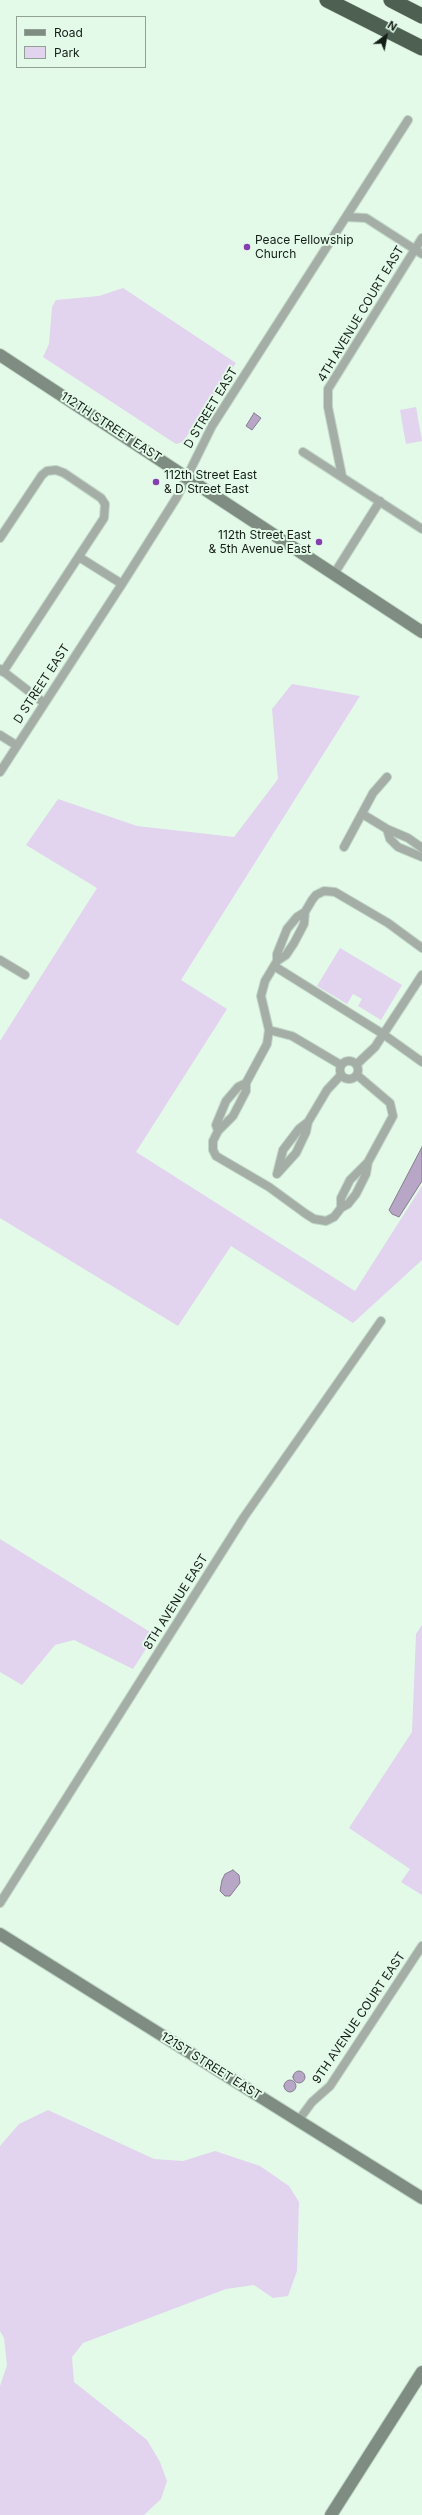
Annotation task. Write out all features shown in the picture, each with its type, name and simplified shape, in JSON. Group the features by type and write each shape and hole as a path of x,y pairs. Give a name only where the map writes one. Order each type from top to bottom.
{"highway":[{"path":"327,0 422,48"},
{"path":"391,0 422,16"}],"street":[{"name":"D STREET EAST","path":"0,772 177,497 212,426 408,120"},
{"path":"346,217 356,216 366,218 422,254"},
{"name":"4TH AVENUE COURT EAST","path":"342,476 328,407 328,389 422,238"},
{"name":"112TH STREET EAST","path":"0,355 422,632"},
{"path":"303,452 422,529"},
{"path":"0,538 42,474 47,471 56,470 64,473 101,498 105,505 104,518 2,670 44,703"},
{"path":"334,574 380,501"},
{"path":"79,556 122,584"},
{"path":"0,735 16,745"},
{"path":"344,847 364,815 373,793 387,777"},
{"path":"364,815 386,829 408,838 422,848"},
{"path":"386,829 390,839 398,847 422,857"},
{"path":"276,963 277,954 287,928 297,917 305,912 316,895 328,891 335,892 388,923 422,948"},
{"path":"218,1131 216,1124 226,1101 238,1087 246,1083 264,1054 269,1030 261,996 264,981 276,963 294,943 304,924 305,912"},
{"path":"0,960 25,974"},
{"path":"276,963 383,1034 422,1062"},
{"path":"341,1208 341,1198 350,1180 368,1162 393,1116 390,1103 357,1075 357,1064 375,1047 422,974"},
{"path":"269,1030 292,1036 341,1065"},
{"path":"341,1065 347,1061 357,1064"},
{"path":"276,1174 296,1153 306,1132 308,1122 327,1090 341,1075 341,1065"},
{"path":"341,1075 347,1079 357,1075"},
{"path":"246,1083 246,1091 233,1116 218,1131 212,1146 216,1156 269,1187 314,1219 330,1220 341,1208 348,1204 356,1194 366,1174 368,1162"},
{"path":"269,1187 276,1174 283,1150 299,1129 308,1122"},
{"name":"8TH AVENUE EAST","path":"0,1903 244,1518 381,1320"},
{"name":"121ST STREET EAST","path":"0,1934 422,2198"},
{"name":"9TH AVENUE COURT EAST","path":"298,2121 312,2102 330,2086 422,1946"},
{"path":"331,2515 422,2372"}],"green space":[{"path":"123,288 236,363 183,442 176,444 43,357 49,344 52,307 56,300 99,296"},
{"path":"416,407 422,441 406,444 400,410"},
{"path":"292,684 360,696 181,980 227,1009 136,1152 355,1291 422,1186 422,1260 353,1323 231,1246 178,1326 0,1218 0,1041 97,888 26,845 58,799 137,826 234,837 278,779 272,709"},
{"path":"340,948 402,985 381,1020 358,1006 362,999 353,994 347,1004 317,986"},
{"path":"0,1539 155,1635 133,1669 74,1640 55,1645 22,1685 0,1672"},
{"path":"422,1625 422,1895 401,1882 410,1869 349,1828 412,1732 416,1634"},
{"path":"48,2110 154,2159 183,2161 215,2151 260,2166 289,2186 299,2202 297,2271 288,2296 273,2298 254,2285 226,2289 83,2343 72,2357 74,2382 147,2440 160,2462 167,2481 161,2499 144,2515 0,2515 0,2386 7,2365 4,2338 0,2331 0,2146 19,2124"}],"shaded area":[{"path":"254,413 261,418 252,430 246,426"},
{"path":"422,1147 422,1181 399,1217 392,1214 389,1210"},
{"path":"233,1870 239,1875 240,1883 230,1896 225,1896 220,1891 222,1880 225,1874"},
{"path":"301,2071 304,2072 304,2082 297,2083 294,2082 293,2075 294,2072"},
{"path":"288,2080 292,2080 296,2086 292,2092 288,2092 284,2088 284,2084"}],"place":[{"name":"Peace Fellowship Church","path":"247,247"},
{"name":"112th Street East & D Street East","path":"156,482"},
{"name":"112th Street East & 5th Avenue East","path":"319,542"}]}
